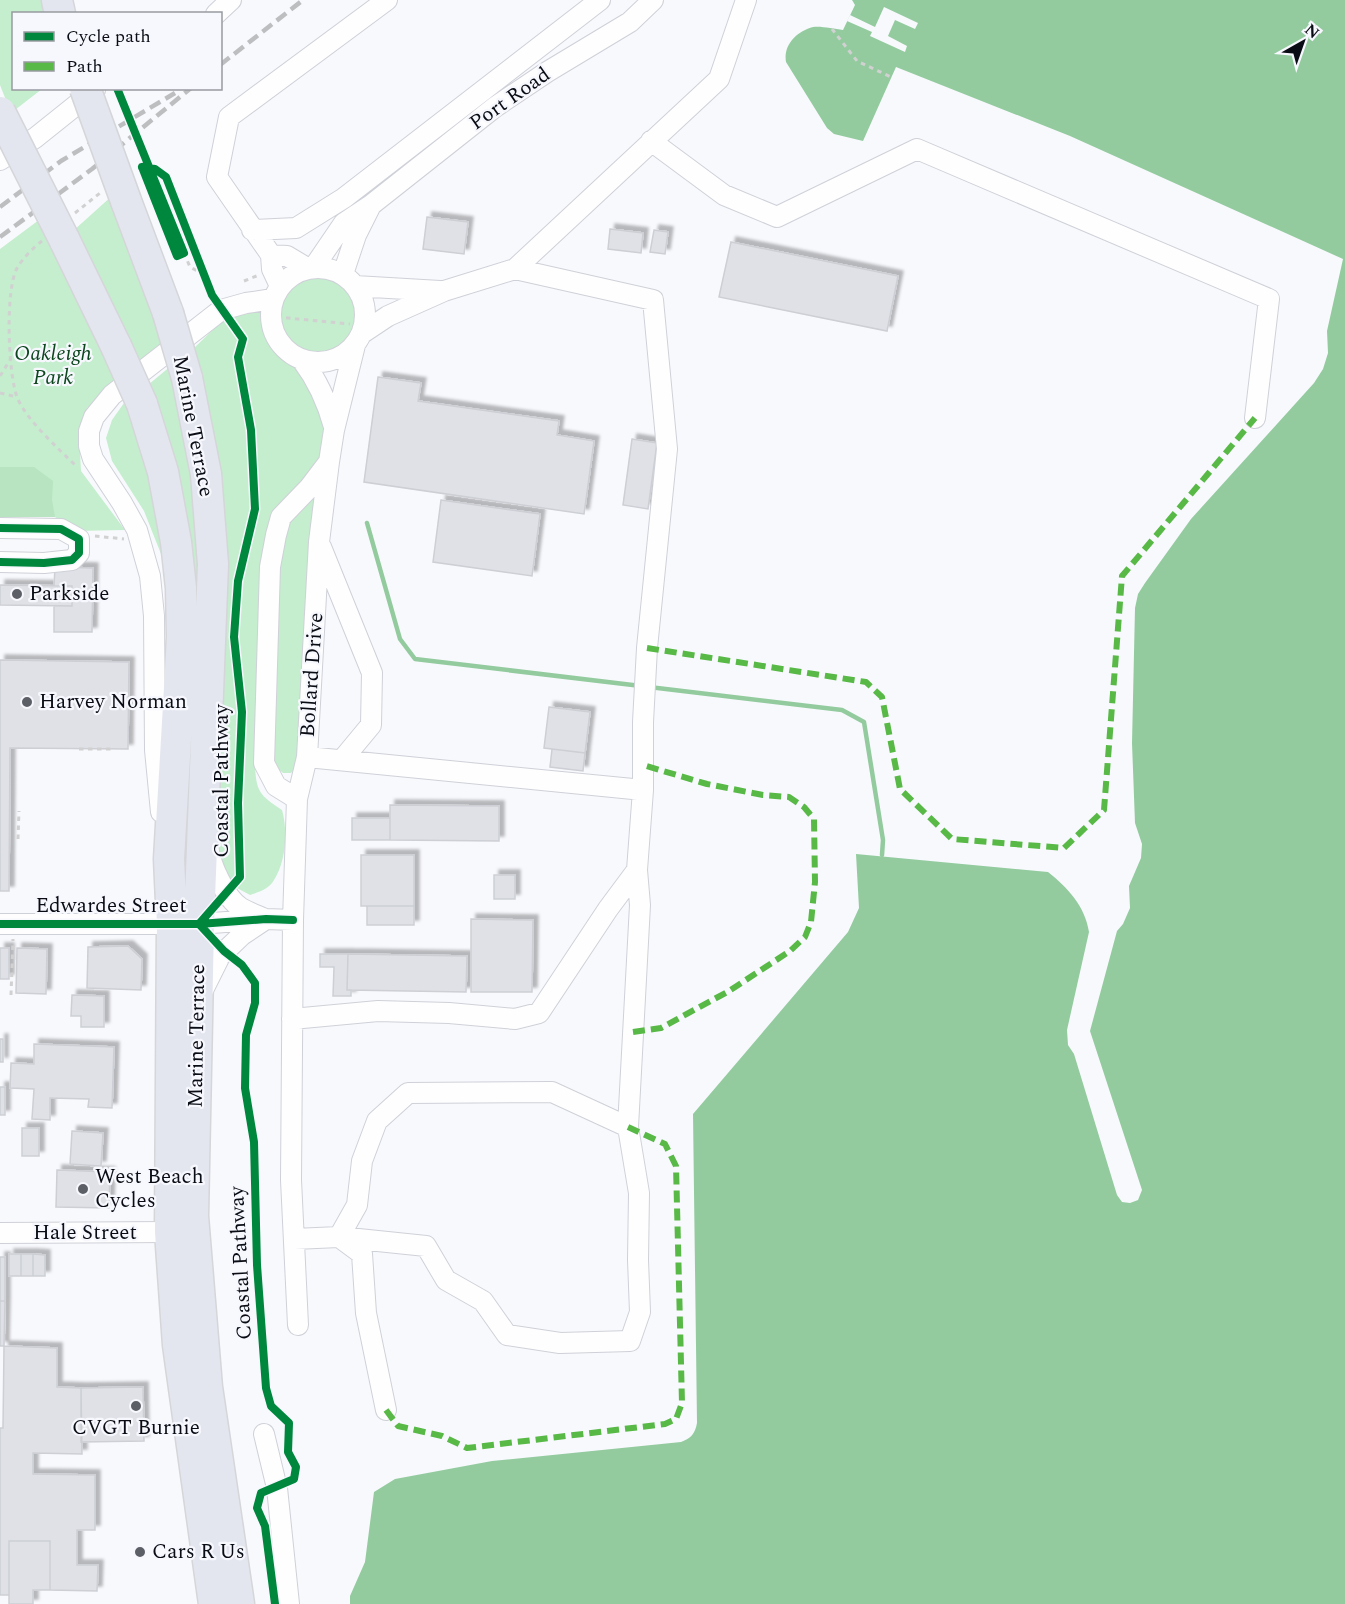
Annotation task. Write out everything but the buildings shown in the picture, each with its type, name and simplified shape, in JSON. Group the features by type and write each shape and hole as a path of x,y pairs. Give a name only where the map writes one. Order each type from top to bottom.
{"highway":[{"name":"Marine Terrace","path":"86,90 116,195 168,313 187,378 206,474 213,564 203,816 185,924 170,1232 178,1345 214,1604"},
{"name":"Marine Terrace","path":"0,112 61,230 142,405 163,472 176,542 181,588 182,637 169,859 185,924 197,1002 193,1216 207,1387 239,1604"}],"street":[{"path":"310,268 287,256 271,255 217,177 229,117 387,0"},
{"path":"252,230 296,228 344,198 600,0"},
{"name":"Port Road","path":"310,268 344,223 371,205 495,107 547,72 630,22 653,0"},
{"path":"302,360 316,362 333,360 345,354 356,334 388,316 444,291 515,269 719,79 746,0"},
{"path":"0,160 35,138 95,90"},
{"path":"651,141 724,195 777,217 916,149 1269,299 1256,418"},
{"name":"Port Road","path":"349,280 356,235 371,205"},
{"name":"Bollard Drive","path":"271,255 276,301 270,313 272,328 278,342 302,360 315,376 327,400 334,430"},
{"path":"169,859 155,750 154,616 150,576 141,541 129,515 93,459 88,439 91,425 98,411 112,395 221,310 246,303 276,301 292,275 310,268 329,268 349,280 444,291"},
{"path":"294,1239 339,1237 426,1246 446,1280 483,1301 507,1335 560,1343 630,1341 640,1312 639,1193 628,1127 640,905 637,870 643,790 643,722 667,449 653,300 515,269"},
{"name":"Bollard Drive","path":"298,1325 291,1180 293,920 297,800 306,757 319,542 329,462 356,334 365,321 362,296 349,280"},
{"path":"297,800 276,786 264,763 270,567 282,517 329,462"},
{"path":"0,528 61,529 79,539 79,553 72,560 44,563 0,562"},
{"path":"319,542 372,674 371,725 342,760"},
{"path":"306,757 643,790"},
{"path":"203,816 209,853 225,892 240,908 266,919"},
{"path":"292,1019 378,1011 449,1013 515,1019 539,1013 608,909 637,870"},
{"path":"197,1002 219,956 242,935 266,919"},
{"name":"Edwardes Street","path":"6,924 185,924 266,919 293,920"},
{"path":"339,1237 357,1205 362,1161 377,1121 408,1093 552,1092 628,1127"},
{"name":"Hale Street","path":"0,1233 170,1232"},
{"path":"339,1237 362,1254 366,1313 386,1410"},
{"path":"264,1434 277,1488 289,1604"}],"path":[{"path":"832,29 856,62 891,77"},
{"path":"81,471 34,423 17,397 10,360 10,299 17,268 61,230 116,195"},
{"path":"180,242 181,254 190,267 205,275"},
{"path":"200,264 212,295 221,310"},
{"path":"276,301 356,334"},
{"path":"0,376 10,360"},
{"path":"0,393 17,397"},
{"path":"61,529 73,534 141,541"},
{"path":"79,748 111,749"},
{"path":"18,839 19,811"},
{"path":"6,924 11,994"}],"green space":[{"path":"0,0 45,0 48,12 12,12 12,90 41,90 11,113 0,85"},
{"path":"113,195 165,343 141,365 73,231"},
{"name":"Oakleigh Park","path":"39,220 120,378 87,408 79,434 81,471 125,530 75,531 55,517 0,517 0,249"},
{"path":"310,276 326,276 340,282 351,293 357,307 357,323 351,337 340,348 326,354 310,354 296,348 285,337 279,323 279,307 285,293 296,282"},
{"path":"266,296 266,329 278,354 302,370 317,391 324,424 320,458 311,478 275,514 255,764 256,780 260,792 282,810 285,846 281,864 272,883 264,890 250,895 237,888 226,875 219,849 218,754 189,353 229,314"},
{"path":"172,365 177,380 202,537 188,888 184,889 192,606 148,385"},
{"path":"124,403 142,442 167,556 167,611 163,559 144,511 112,461 106,438 112,420"},
{"path":"316,486 297,767 291,773 283,773 276,767 267,737 279,537"}],"shaded area":[{"path":"852,0 1345,0 1345,1604 350,1604 350,1596 365,1562 374,1492 395,1479 492,1461 681,1442 694,1433 697,1423 693,1114 848,932 859,908 856,854 1048,872 1069,891 1084,914 1089,932 1067,1030 1068,1045 1074,1054 1117,1195 1122,1202 1130,1203 1138,1200 1142,1190 1090,1031 1117,931 1130,908 1129,886 1141,858 1142,844 1135,823 1132,743 1135,608 1138,594 1191,519 1314,383 1323,369 1328,353 1327,331 1343,259 1070,136 896,67 863,141 834,134 827,128 786,62 786,56 792,40 807,29 820,27 843,30 855,5"},
{"path":"0,467 34,467 53,481 52,500 55,517 0,517"}],"pier":[{"path":"884,7 918,23 915,29 895,20 888,36 907,46 905,52 870,36 872,32 847,21 850,15 875,27"}],"waterway":[{"path":"367,523 400,639 415,659 641,686"},
{"path":"649,687 842,710 864,722 883,840 882,855"}],"railway":[{"path":"222,63 303,0"},
{"path":"0,237 92,169 189,90"},
{"path":"0,207 61,161 175,93"}],"marked path":[{"path":"647,648 866,682 882,697 900,789 952,839 1064,848 1104,810 1122,576 1255,418"},
{"path":"633,1032 661,1028 729,991 790,951 805,937 811,922 815,882 814,819 804,807 789,797 763,795 707,784 643,765"},
{"path":"386,1410 398,1426 442,1436 467,1448 665,1424 676,1419 682,1403 676,1166 665,1144 628,1127"}],"cycle path":[{"path":"118,90 184,253 177,256 142,167"},
{"name":"Coastal Pathway","path":"142,167 155,169 166,177 212,295 243,339 238,357 251,430 255,509 238,581 234,637 242,712 238,803 240,877 199,924 224,951 242,965 255,983 255,1003 246,1035 245,1088 254,1142 257,1265 266,1388 271,1406 289,1423 288,1452 296,1467 294,1479 261,1493 257,1508 265,1526 275,1604"},
{"path":"0,528 61,529 79,539 79,553 72,560 44,563 0,562"},
{"path":"0,924 199,924 266,919 293,920"}],"place":[{"name":"Parkside","path":"17,594"},
{"name":"Harvey Norman","path":"27,702"},
{"name":"West Beach Cycles","path":"83,1189"},
{"name":"CVGT Burnie","path":"136,1406"},
{"name":"Cars R Us","path":"140,1552"}]}
